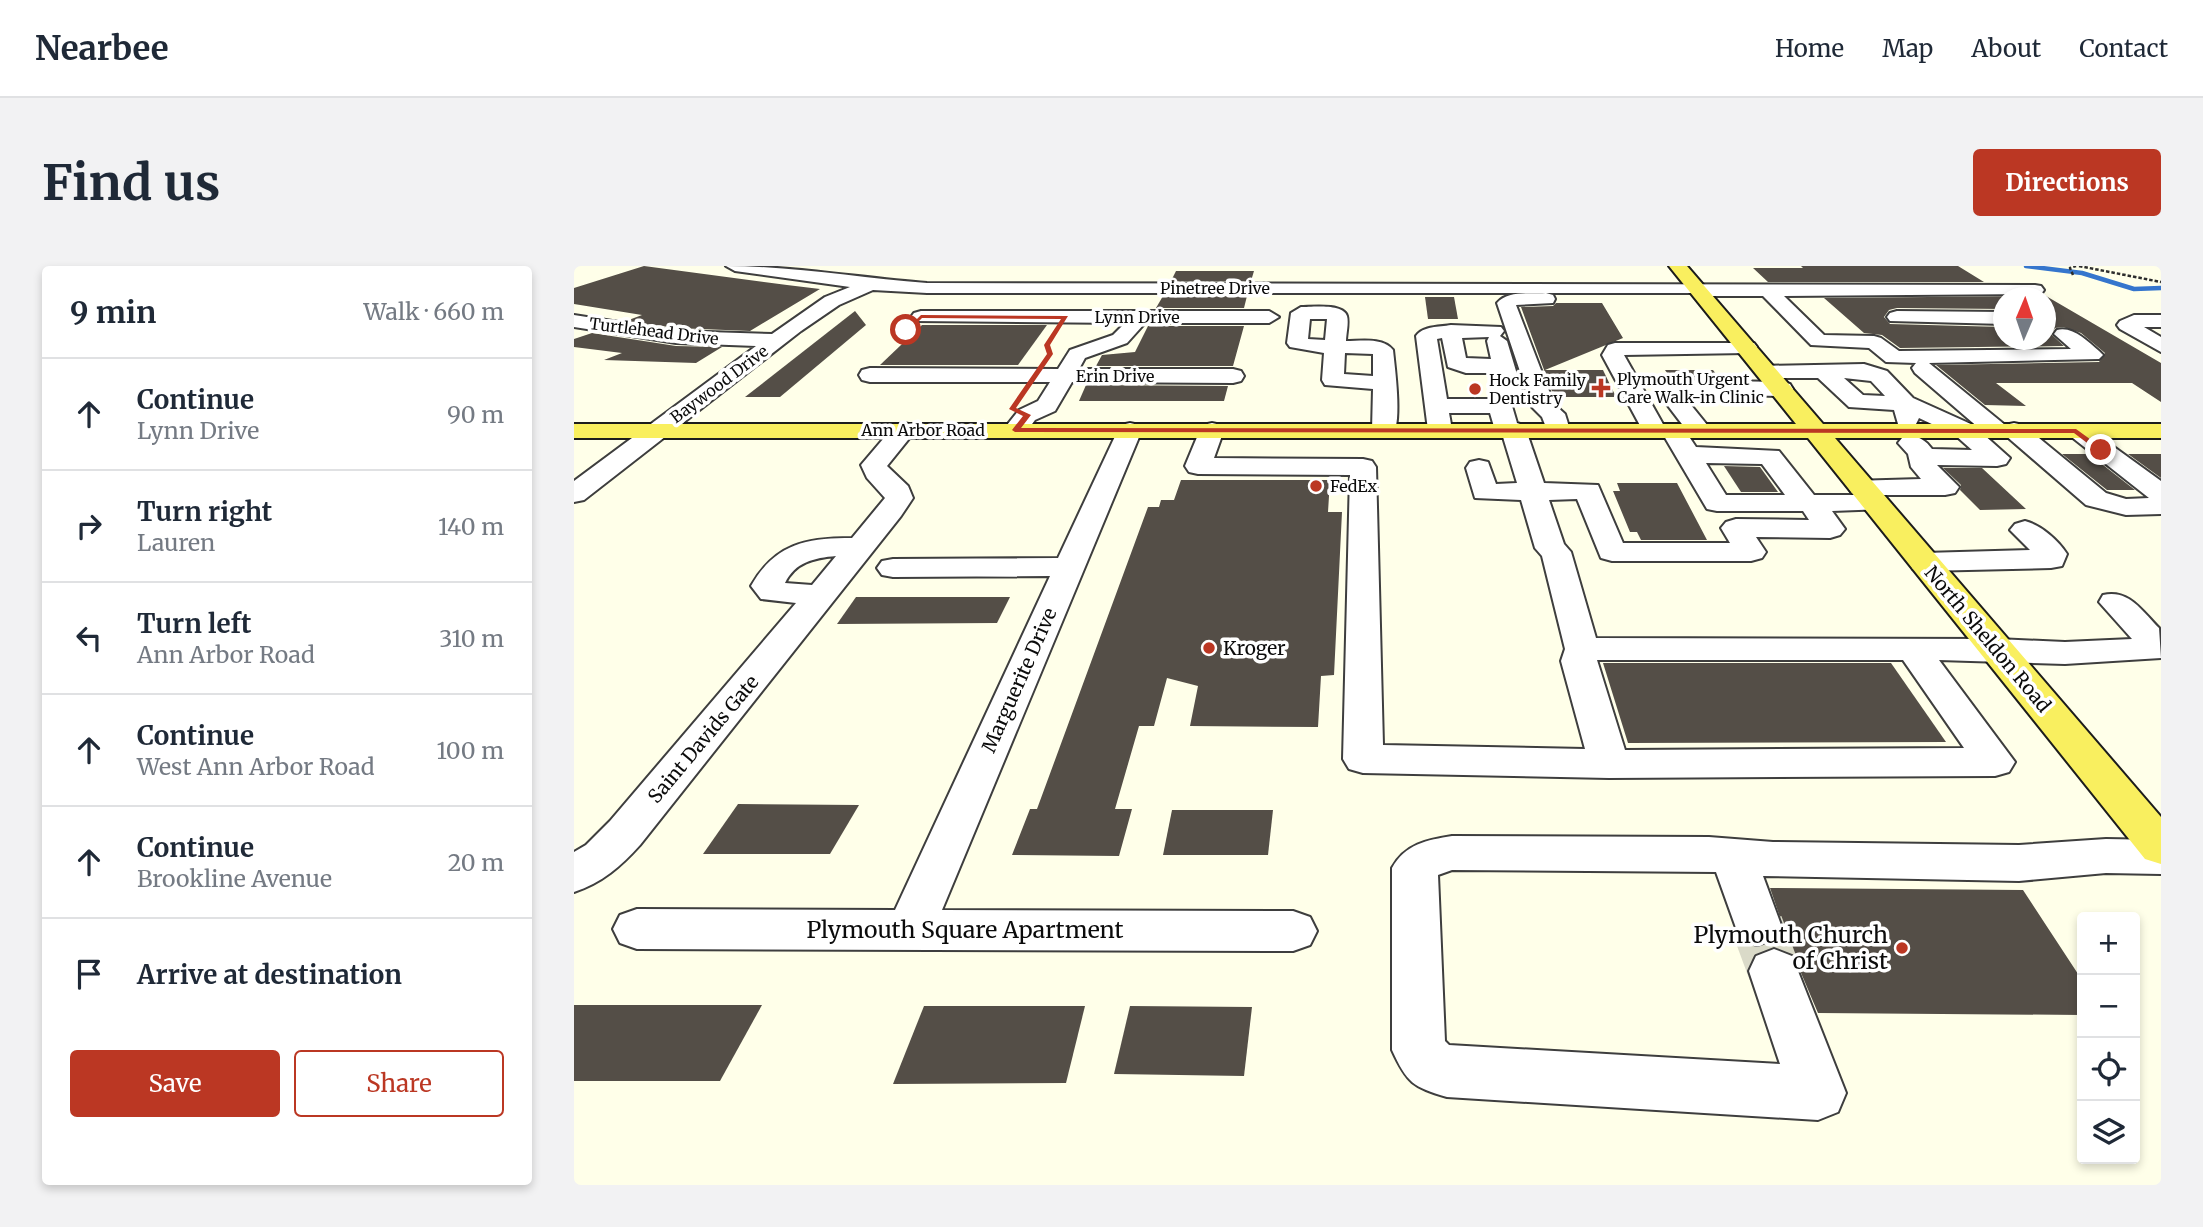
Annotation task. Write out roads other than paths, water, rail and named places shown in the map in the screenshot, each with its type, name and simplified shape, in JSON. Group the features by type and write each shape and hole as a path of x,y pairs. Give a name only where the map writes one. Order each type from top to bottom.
{"main road":[{"name":"North Sheldon Road","path":"1678,266 1730,309 1747,347 1997,650 2156,836"},
{"name":"Ann Arbor Road","path":"574,431 904,430 1021,423 1130,430 1440,430 1507,422 1558,430 2070,431"},
{"path":"2070,431 2161,431"}],"street":[{"name":"Pinetree Drive","path":"735,266 871,284 927,288 1304,288 1333,280 1418,304 1488,310 1545,282 1581,283 1730,309"},
{"path":"1051,288 1070,266"},
{"path":"1436,266 1454,306 1456,362 1466,366 1504,366"},
{"path":"1919,272 1946,291"},
{"path":"1785,274 1803,291"},
{"name":"Baywood Drive","path":"574,494 832,301 871,284"},
{"path":"1304,288 1297,343 1309,346 1373,347 1383,350 1384,430"},
{"path":"1730,309 1768,291 1946,291 1993,294"},
{"path":"1768,291 1831,354 1840,356 2092,355 2056,335"},
{"path":"1909,291 1950,318 1979,332 1993,334"},
{"path":"906,330 942,294"},
{"path":"1558,430 1553,414 1544,407 1506,303 1524,299 1730,309 1794,317 1822,317"},
{"path":"1418,304 1427,321 1454,306 1488,310 1511,391 1507,422 1534,491 1550,548 1556,552 1751,552 1736,528 1830,529 1770,456 1688,455"},
{"path":"1440,430 1426,336 1454,306"},
{"path":"1301,313 1327,313 1337,316 1333,380 1384,383"},
{"name":"Lynn Drive","path":"921,317 1269,317"},
{"path":"1066,317 1035,375 1012,409 1021,423 1047,406 1077,354"},
{"path":"1877,317 1993,318"},
{"path":"1050,346 1077,354 1120,339 1133,327 1137,318"},
{"path":"2156,340 2127,325 2134,321 2161,321"},
{"name":"Turtlehead Drive","path":"577,323 676,337 777,340"},
{"path":"1747,347 1633,347 1615,349 1613,355 1676,431 1717,503 1809,503 1945,487 1924,467 1920,451 1907,430 1905,403"},
{"path":"1923,368 2096,499 2126,507 2161,506"},
{"path":"1676,431 1671,396 1667,390 1670,387 1774,380 1824,371 1857,402 1905,403 1964,430 1997,458 1921,457"},
{"name":"Erin Drive","path":"870,375 1233,376"},
{"path":"1436,406 1507,422"},
{"name":"Saint Davids Gate","path":"574,874 602,857 625,833 823,595 899,498 898,492 876,472 874,465 904,430"},
{"name":"Marguerite Drive","path":"910,930 1130,430"},
{"path":"1212,430 1198,466 1363,467 1363,759 1609,764 1995,762 1913,650"},
{"path":"2070,431 2161,494"},
{"path":"1479,468 1485,492 1588,491 1612,552"},
{"path":"1924,562 2051,559 2052,554 2025,530"},
{"path":"823,595 772,592 767,586 791,557 803,550 861,547"},
{"path":"1556,552 1582,649 1579,661 1609,764"},
{"path":"893,568 1068,567"},
{"path":"1582,649 1997,650 2065,653 2153,649 2147,635 2115,602"},
{"path":"1774,971 1818,1093 1433,1067 1419,1050 1415,868 1422,861 1452,853 2019,863 2106,856 2156,836"},
{"path":"1733,856 1757,925"},
{"name":"Plymouth Square Apartment","path":"637,929 1293,930"}],"waterway":[{"path":"2026,266 2082,273 2134,289 2161,288"}],"tunnel":[{"path":"1757,925 1774,971"}],"place":[{"name":"Plymouth Urgent Care Walk-in Clinic","path":"1601,388"},
{"name":"Hock Family Dentistry","path":"1475,389"},
{"name":"FedEx","path":"1316,486"},
{"name":"Kroger","path":"1209,648"},
{"name":"Plymouth Church of Christ","path":"1902,948"}]}
